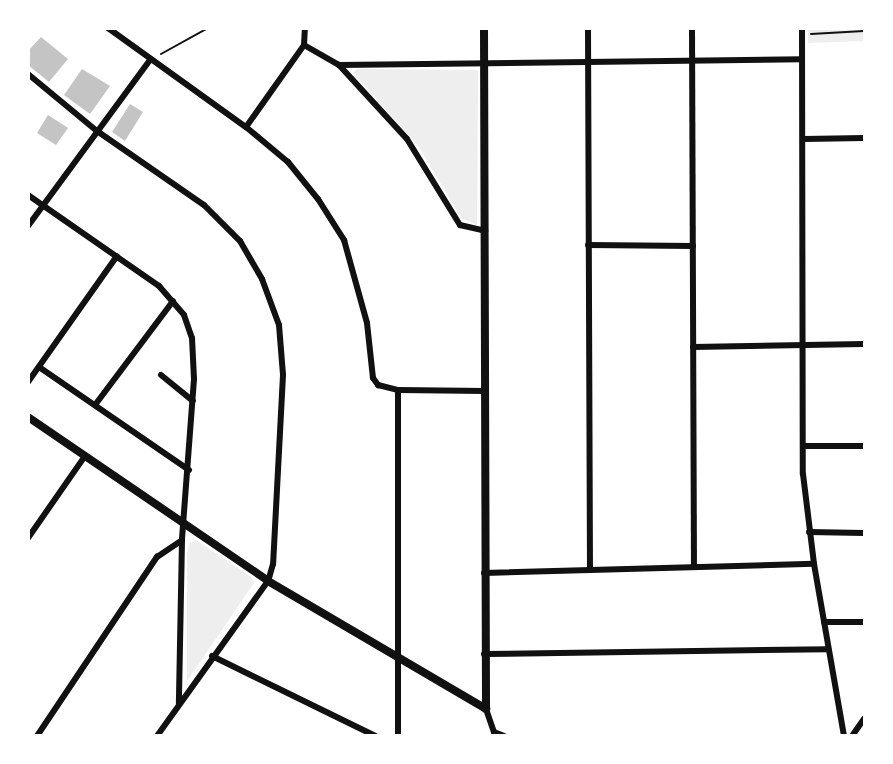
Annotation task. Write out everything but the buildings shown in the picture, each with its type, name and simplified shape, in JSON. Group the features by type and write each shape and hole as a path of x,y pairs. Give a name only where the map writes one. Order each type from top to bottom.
{"street":[{"path":"108,28 246,127 288,162 318,199 344,240 367,323 373,378 378,385 398,390 485,391"},
{"path":"246,127 304,45 305,28"},
{"path":"484,28 484,654 486,709 494,734 504,735"},
{"path":"588,28 590,569"},
{"path":"692,28 694,565"},
{"path":"802,32 805,345 803,446 809,532 844,735"},
{"path":"304,45 339,65 407,139 460,225 485,231"},
{"path":"339,65 802,59"},
{"path":"28,226 150,60"},
{"path":"28,74 98,131 204,205 240,242 262,279 279,325 283,375 276,550 268,581 212,656 158,735"},
{"path":"804,139 864,138"},
{"path":"28,195 117,256 173,300 192,338 193,401 186,523 182,540 178,704"},
{"path":"588,245 693,246"},
{"path":"28,382 117,256"},
{"path":"96,405 173,300"},
{"path":"693,347 864,344"},
{"path":"39,367 189,470"},
{"path":"161,375 193,401"},
{"path":"398,390 398,735"},
{"path":"28,417 268,581 399,661 486,709"},
{"path":"803,446 864,446"},
{"path":"28,538 86,456"},
{"path":"809,532 864,533"},
{"path":"37,735 157,556 182,540"},
{"path":"484,573 694,565 814,564"},
{"path":"824,622 864,622"},
{"path":"484,654 828,649"},
{"path":"212,656 375,735"},
{"path":"852,735 864,719"}],"path":[{"path":"150,60 208,28"},
{"path":"802,32 864,31"}],"shaded area":[{"path":"808,29 864,29 864,41 808,43"},
{"path":"357,69 478,70 477,225 461,218 419,147 353,73"},
{"path":"196,540 253,578 254,583 187,681 187,553 190,543"}]}
